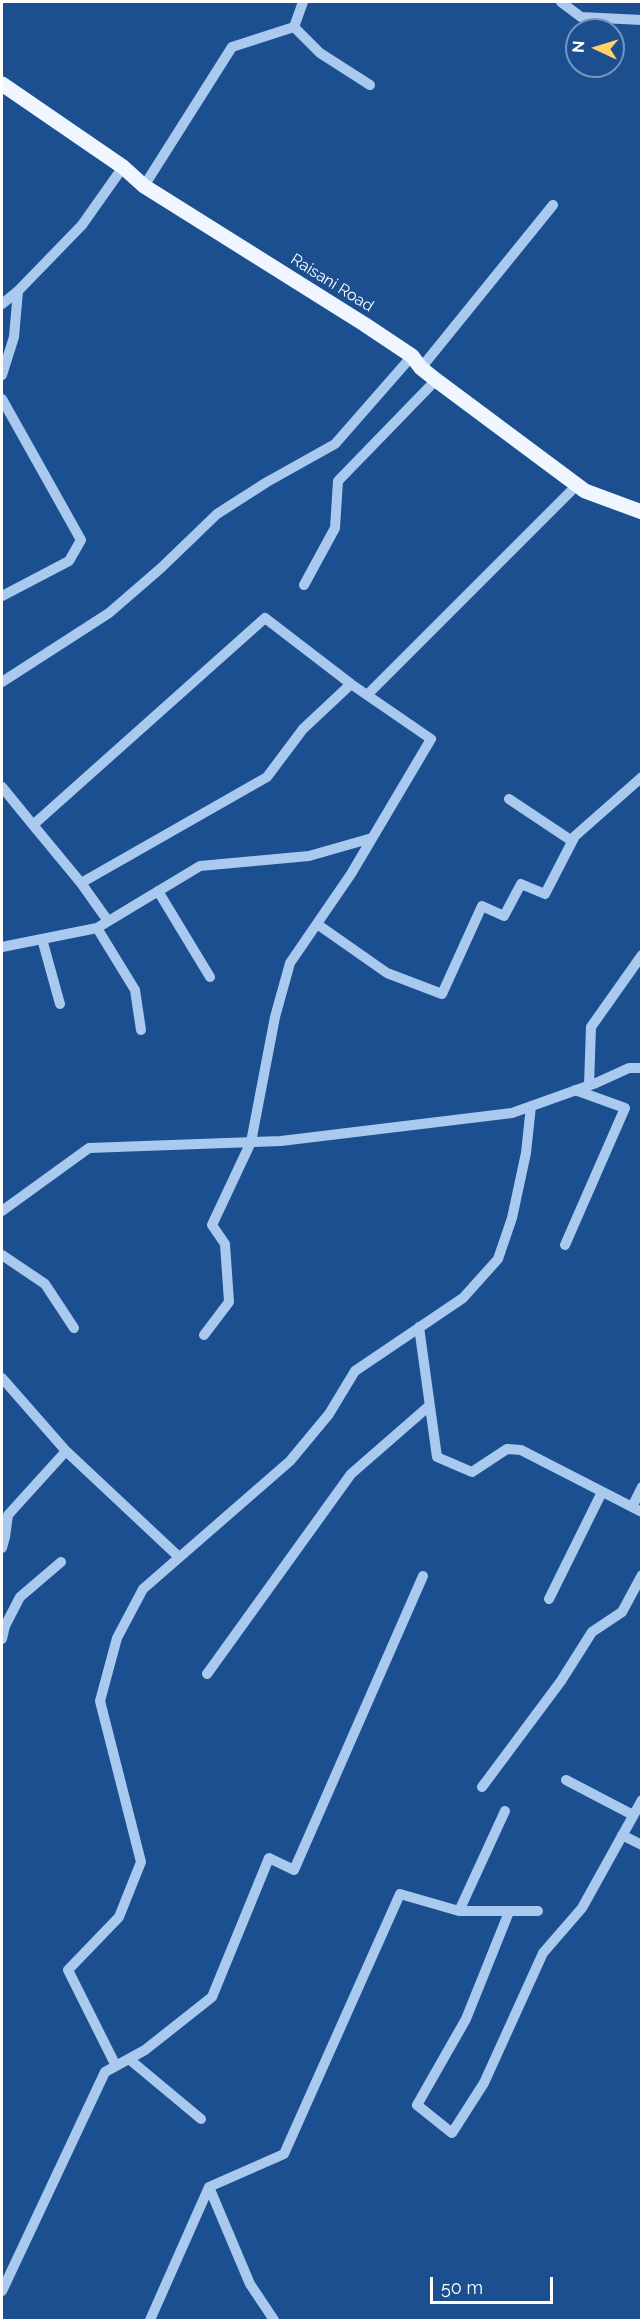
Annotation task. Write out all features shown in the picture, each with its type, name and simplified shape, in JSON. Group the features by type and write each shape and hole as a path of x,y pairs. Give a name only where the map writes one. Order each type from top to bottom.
{"main road":[{"name":"Raisani Road","path":"2,84 123,167 144,186 364,324 585,491 642,512"}],"street":[{"path":"294,27 303,2"},
{"path":"561,2 581,17 642,20"},
{"path":"294,27 320,53 370,85"},
{"path":"144,186 232,47 294,27"},
{"path":"2,304 18,291 81,225 123,167"},
{"path":"2,682 109,613 161,568 217,514 267,482 335,444 416,362 553,205"},
{"path":"2,375 14,337 18,291"},
{"path":"304,585 335,528 338,481 436,380"},
{"path":"2,399 81,540 69,561 2,596"},
{"path":"367,695 577,485"},
{"path":"33,825 265,618 351,684 431,739 372,838 290,963 275,1017 251,1142 212,1225 225,1244 229,1302 204,1335"},
{"path":"81,883 267,777 303,729 351,684"},
{"path":"317,924 387,973 442,994 482,906 504,916 521,884 544,894 575,836 642,777"},
{"path":"2,788 81,883 108,921"},
{"path":"508,799 572,842"},
{"path":"2,947 97,928 200,866 309,856 372,838"},
{"path":"158,891 210,977"},
{"path":"97,928 135,990 141,1030"},
{"path":"42,939 60,1004"},
{"path":"589,1085 591,1027 642,956"},
{"path":"2,1211 89,1148 293,1139 512,1113 628,1068 642,1068"},
{"path":"564,1245 625,1108 575,1090"},
{"path":"116,2066 68,1970 119,1917 141,1862 100,1701 117,1638 143,1589 290,1461 329,1414 355,1371 463,1298 498,1259 512,1218 526,1153 531,1106"},
{"path":"2,1255 45,1284 74,1328"},
{"path":"419,1327 436,1457 472,1472 507,1449 521,1450 637,1510 642,1487"},
{"path":"2,1378 66,1451 179,1557"},
{"path":"207,1674 351,1474 429,1406"},
{"path":"2,1548 8,1515 66,1451"},
{"path":"549,1599 602,1492"},
{"path":"2,1639 5,1626 20,1597 61,1562"},
{"path":"482,1787 561,1681 592,1632 622,1612 642,1575"},
{"path":"2,2291 105,2072 145,2050 212,1997 269,1858 294,1870 423,1576"},
{"path":"566,1780 633,1815"},
{"path":"509,1912 466,2019 417,2105 452,2133 484,2083 543,1953 582,1908 642,1800"},
{"path":"459,1911 505,1811"},
{"path":"622,1835 642,1845"},
{"path":"150,2320 209,2187 284,2154 400,1894 459,1911 538,1911"},
{"path":"129,2059 201,2119"},
{"path":"209,2187 250,2284 274,2320"}]}
